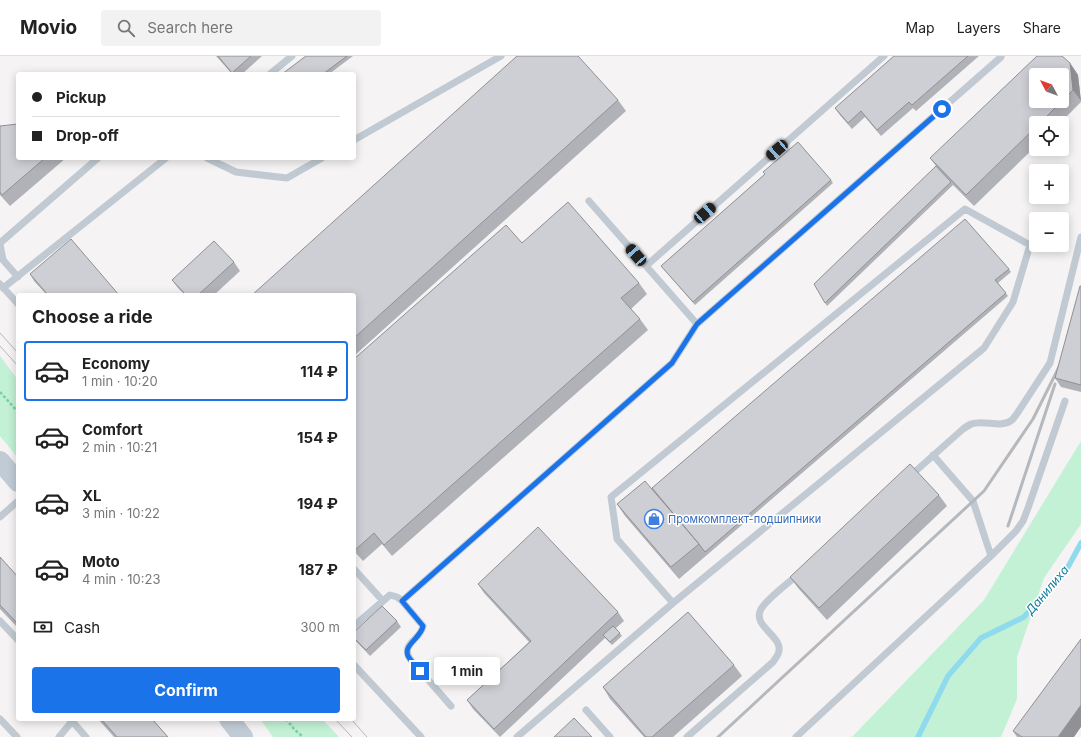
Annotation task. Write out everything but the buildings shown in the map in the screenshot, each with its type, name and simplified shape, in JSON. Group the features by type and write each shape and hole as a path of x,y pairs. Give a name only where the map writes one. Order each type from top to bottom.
{"main road":[{"path":"0,461 16,480"},
{"path":"231,721 244,737"}],"lane":[{"path":"272,72 292,56"},
{"path":"356,139 500,56"},
{"path":"646,266 884,56"},
{"path":"402,601 672,363 697,324 1001,58"},
{"path":"18,277 3,260 0,244 96,160"},
{"path":"16,302 2,286 18,277 164,160"},
{"path":"211,160 236,172 287,178 318,160"},
{"path":"589,201 697,324"},
{"path":"517,737 673,603 984,348 1013,302 1030,245 965,209 611,497 617,539 673,603"},
{"path":"903,482 963,429 971,424 981,422 1007,423 1018,412 1050,363 1081,237"},
{"path":"796,737 1016,531 1023,520 1065,401"},
{"path":"933,455 973,501 991,556"},
{"path":"0,517 16,503"},
{"path":"356,571 383,601"},
{"path":"687,737 773,662 779,654 780,647 763,626 759,618 760,610 766,602 802,571"},
{"path":"356,624 390,595 397,597 402,601 423,626 418,637 411,642 407,648 407,654 451,706"},
{"path":"0,621 16,638"},
{"path":"356,667 421,737"},
{"path":"586,710 610,737"},
{"path":"0,718 17,737"},
{"path":"59,737 72,721"},
{"path":"74,721 86,737"}],"path":[{"path":"0,392 16,410"},
{"path":"288,721 303,737"}],"green space":[{"path":"0,356 16,377 16,456 0,436"},
{"path":"1081,441 1081,524 1044,578 1017,657 1017,699 1001,737 852,737 984,600"},
{"path":"261,721 324,721 339,737 273,737"}],"waterway":[{"name":"Данилиха","path":"918,737 948,676 981,638 1024,617 1068,567 1081,543"}],"tram line":[{"path":"0,333 16,351"},
{"path":"0,346 16,364"},
{"path":"337,721 352,737"},
{"path":"353,721 367,737"}],"railway":[{"path":"718,737 984,491 1033,419 1063,359"},
{"path":"1008,526 1055,384"}],"place":[{"name":"Промкомплект-подшипники","path":"654,519"}],"route":[{"path":"420,671 407,654 407,648 411,642 418,637 423,626 402,601 672,363 697,324 942,109"}]}
